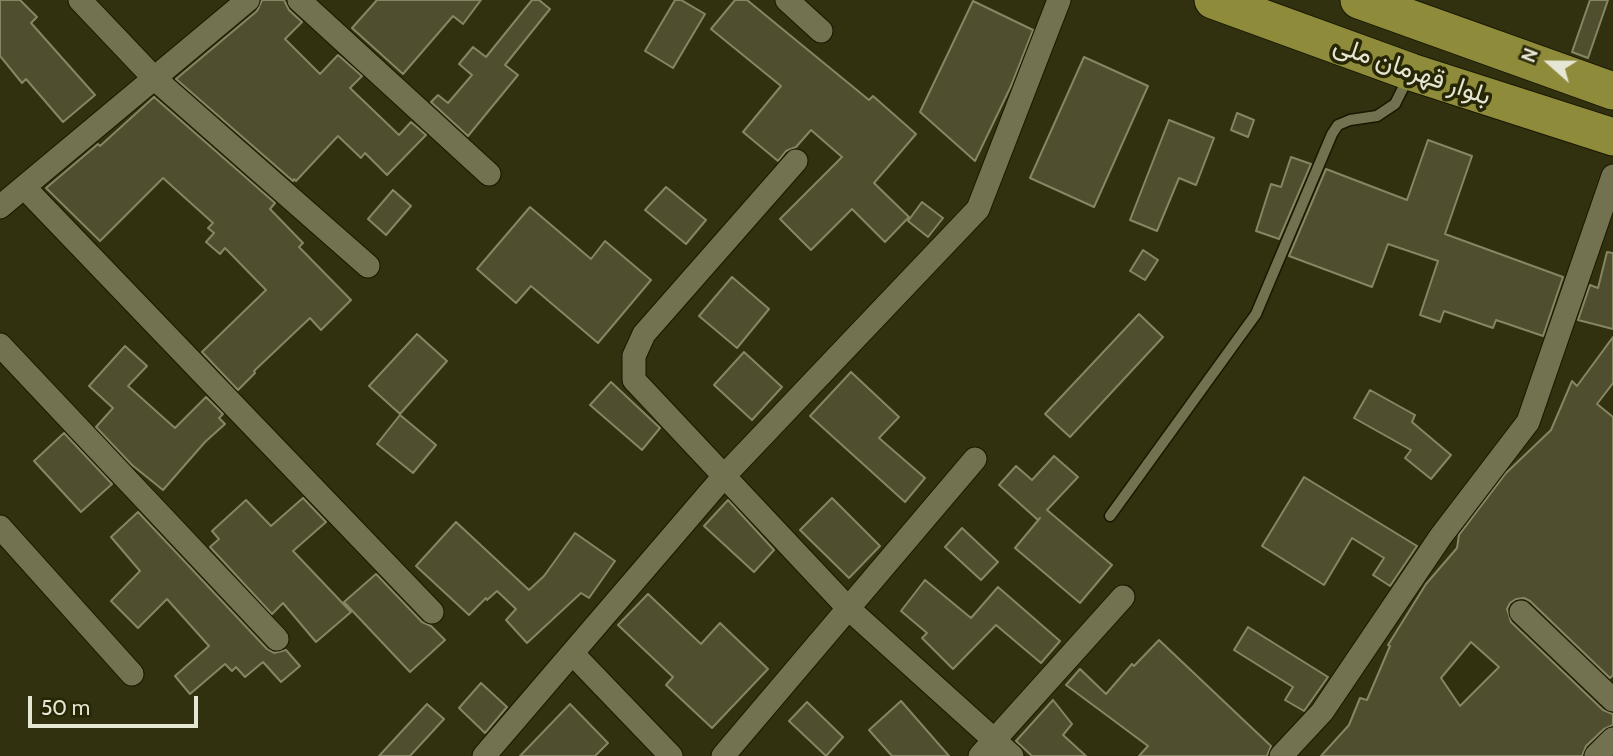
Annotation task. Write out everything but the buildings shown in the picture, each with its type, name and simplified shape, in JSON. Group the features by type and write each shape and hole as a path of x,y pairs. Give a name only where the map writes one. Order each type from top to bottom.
{"highway":[{"name":"بلوار قهرمان ملی","path":"1213,0 1411,72 1613,137"},
{"name":"بلوار قهرمان ملی","path":"1359,0 1611,83"}],"street":[{"path":"80,0 154,78 368,265"},
{"path":"0,207 248,0"},
{"path":"299,0 489,174"},
{"path":"787,0 821,31"},
{"path":"484,756 725,475 978,209 1059,0"},
{"path":"796,161 644,334 634,356 634,380 849,609 987,747 1012,756"},
{"path":"1281,756 1322,712 1441,536 1528,422 1613,176"},
{"path":"25,188 432,612"},
{"path":"0,345 277,639"},
{"path":"723,756 975,459"},
{"path":"0,527 132,674"},
{"path":"987,747 1123,597"},
{"path":"1521,612 1613,700"},
{"path":"573,654 671,756"}],"lane":[{"path":"1110,516 1256,314 1338,125 1350,120 1377,116 1395,104 1411,72"}]}
